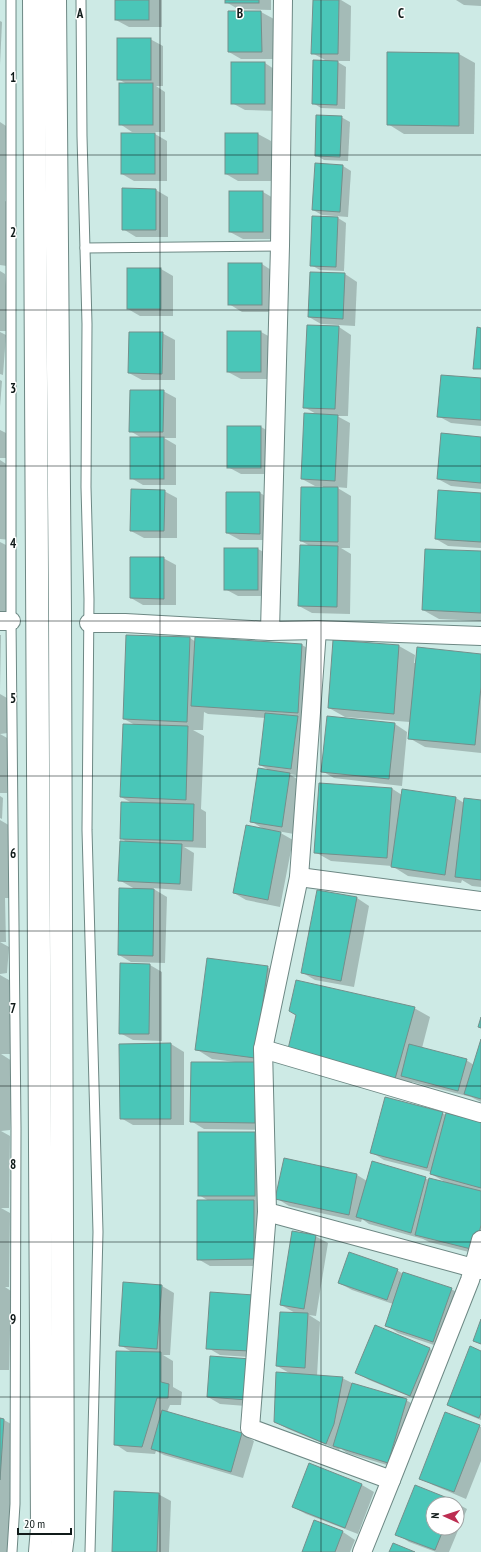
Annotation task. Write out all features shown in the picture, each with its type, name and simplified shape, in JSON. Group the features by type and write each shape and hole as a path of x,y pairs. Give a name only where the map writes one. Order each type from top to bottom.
{"main road":[{"path":"34,0 42,1520 40,1552"},
{"path":"55,0 60,629 63,1520 61,1552"}],"street":[{"path":"270,631 280,246 283,0"},
{"path":"89,623 125,623 270,631 317,630 481,636"},
{"path":"317,630 299,877 263,1049 267,1212 250,1428 391,1480"},
{"path":"299,877 481,901"},
{"path":"263,1049 481,1113"},
{"path":"267,1212 477,1269"},
{"path":"362,1552 470,1280 477,1269 481,1240"}],"lane":[{"path":"11,0 5,621 16,1128 15,1504 12,1552"},
{"path":"81,0 82,136 87,324 86,487 89,623 87,830 98,1232 90,1552"},
{"path":"85,248 280,246"}],"building":[{"path":"115,0 149,0 149,20 115,20"},
{"path":"225,0 259,0 259,3 225,3"},
{"path":"313,0 339,0 338,54 311,54"},
{"path":"228,11 261,11 262,52 228,52"},
{"path":"117,38 151,38 151,80 117,80"},
{"path":"387,52 459,53 459,126 387,125"},
{"path":"313,60 338,61 337,105 312,104"},
{"path":"231,62 265,62 265,104 231,104"},
{"path":"119,83 153,83 153,125 119,125"},
{"path":"316,115 342,116 340,157 315,156"},
{"path":"121,133 155,133 155,174 121,174"},
{"path":"225,133 258,133 258,174 225,174"},
{"path":"315,163 343,165 340,212 312,210"},
{"path":"122,188 156,189 156,230 122,230"},
{"path":"229,191 263,191 263,232 229,232"},
{"path":"312,216 338,217 336,267 310,266"},
{"path":"228,263 262,263 262,305 228,305"},
{"path":"127,268 161,268 161,309 127,309"},
{"path":"310,272 345,273 343,319 308,317"},
{"path":"307,325 339,326 335,409 303,408"},
{"path":"477,327 481,328 481,369 473,369"},
{"path":"227,331 261,331 261,372 227,372"},
{"path":"129,332 163,332 162,374 128,373"},
{"path":"441,375 481,378 481,420 437,417"},
{"path":"130,390 164,390 163,432 129,432"},
{"path":"304,413 338,415 335,481 301,479"},
{"path":"227,426 261,426 261,468 227,468"},
{"path":"441,433 481,437 481,483 437,479"},
{"path":"130,437 164,437 164,479 130,479"},
{"path":"301,487 338,487 338,542 300,541"},
{"path":"131,489 165,490 164,531 130,531"},
{"path":"438,490 481,493 481,542 435,539"},
{"path":"226,492 260,492 260,534 226,533"},
{"path":"300,545 338,546 337,607 298,606"},
{"path":"224,548 258,548 258,590 224,590"},
{"path":"425,549 481,551 481,613 422,610"},
{"path":"130,557 164,557 164,599 130,598"},
{"path":"126,635 190,637 187,722 123,719"},
{"path":"195,637 302,644 298,713 191,706"},
{"path":"333,640 399,645 394,714 328,708"},
{"path":"417,647 481,654 481,687 475,745 408,739"},
{"path":"265,713 298,716 291,769 259,765"},
{"path":"327,716 395,723 389,779 321,772"},
{"path":"123,724 188,726 186,800 120,797"},
{"path":"258,768 290,773 282,827 250,822"},
{"path":"319,783 392,788 387,858 314,853"},
{"path":"402,789 456,797 445,875 391,867"},
{"path":"464,798 481,800 481,880 455,877"},
{"path":"121,802 194,804 193,841 120,839"},
{"path":"246,825 281,832 268,900 233,893"},
{"path":"120,841 182,844 180,884 118,881"},
{"path":"119,888 154,889 153,956 118,955"},
{"path":"317,890 357,897 341,981 301,973"},
{"path":"207,958 268,966 255,1058 195,1050"},
{"path":"120,963 150,964 149,1034 119,1034"},
{"path":"296,980 415,1007 395,1079 288,1049 296,1015 289,1011"},
{"path":"481,1017 481,1028 478,1027"},
{"path":"481,1039 481,1099 464,1094"},
{"path":"171,1043 171,1119 120,1119 119,1044"},
{"path":"409,1044 467,1059 458,1091 401,1076"},
{"path":"191,1062 255,1062 255,1123 190,1122"},
{"path":"385,1097 443,1112 427,1168 370,1153"},
{"path":"446,1113 481,1122 481,1188 430,1174"},
{"path":"198,1132 255,1132 255,1196 198,1196"},
{"path":"284,1158 357,1174 349,1215 275,1199"},
{"path":"372,1161 426,1177 411,1233 356,1217"},
{"path":"429,1178 481,1191 481,1225 475,1250 415,1235"},
{"path":"197,1200 254,1200 254,1259 197,1260"},
{"path":"292,1231 316,1235 304,1309 280,1305"},
{"path":"349,1252 398,1269 387,1300 338,1283"},
{"path":"403,1272 452,1288 433,1342 385,1326"},
{"path":"123,1282 162,1285 157,1349 119,1346"},
{"path":"210,1292 254,1295 250,1351 206,1349"},
{"path":"280,1312 308,1313 305,1368 276,1366"},
{"path":"481,1319 481,1344 473,1341"},
{"path":"375,1325 430,1348 410,1396 355,1373"},
{"path":"470,1346 481,1351 481,1413 479,1418 447,1405"},
{"path":"116,1351 161,1352 161,1382 169,1384 168,1398 157,1398 142,1447 114,1445"},
{"path":"210,1356 251,1359 248,1400 207,1397"},
{"path":"276,1372 343,1377 334,1424 326,1444 274,1422"},
{"path":"352,1383 407,1399 388,1463 333,1446"},
{"path":"162,1410 242,1433 231,1472 151,1449"},
{"path":"445,1412 480,1425 454,1492 419,1479"},
{"path":"0,1418 4,1419 0,1480"},
{"path":"309,1463 362,1484 345,1528 292,1507"},
{"path":"415,1485 442,1496 425,1496 425,1536 441,1536 435,1550 395,1535"},
{"path":"114,1491 159,1493 157,1552 112,1552"},
{"path":"314,1520 343,1531 335,1552 302,1552"},
{"path":"393,1543 415,1552 389,1552"}]}
